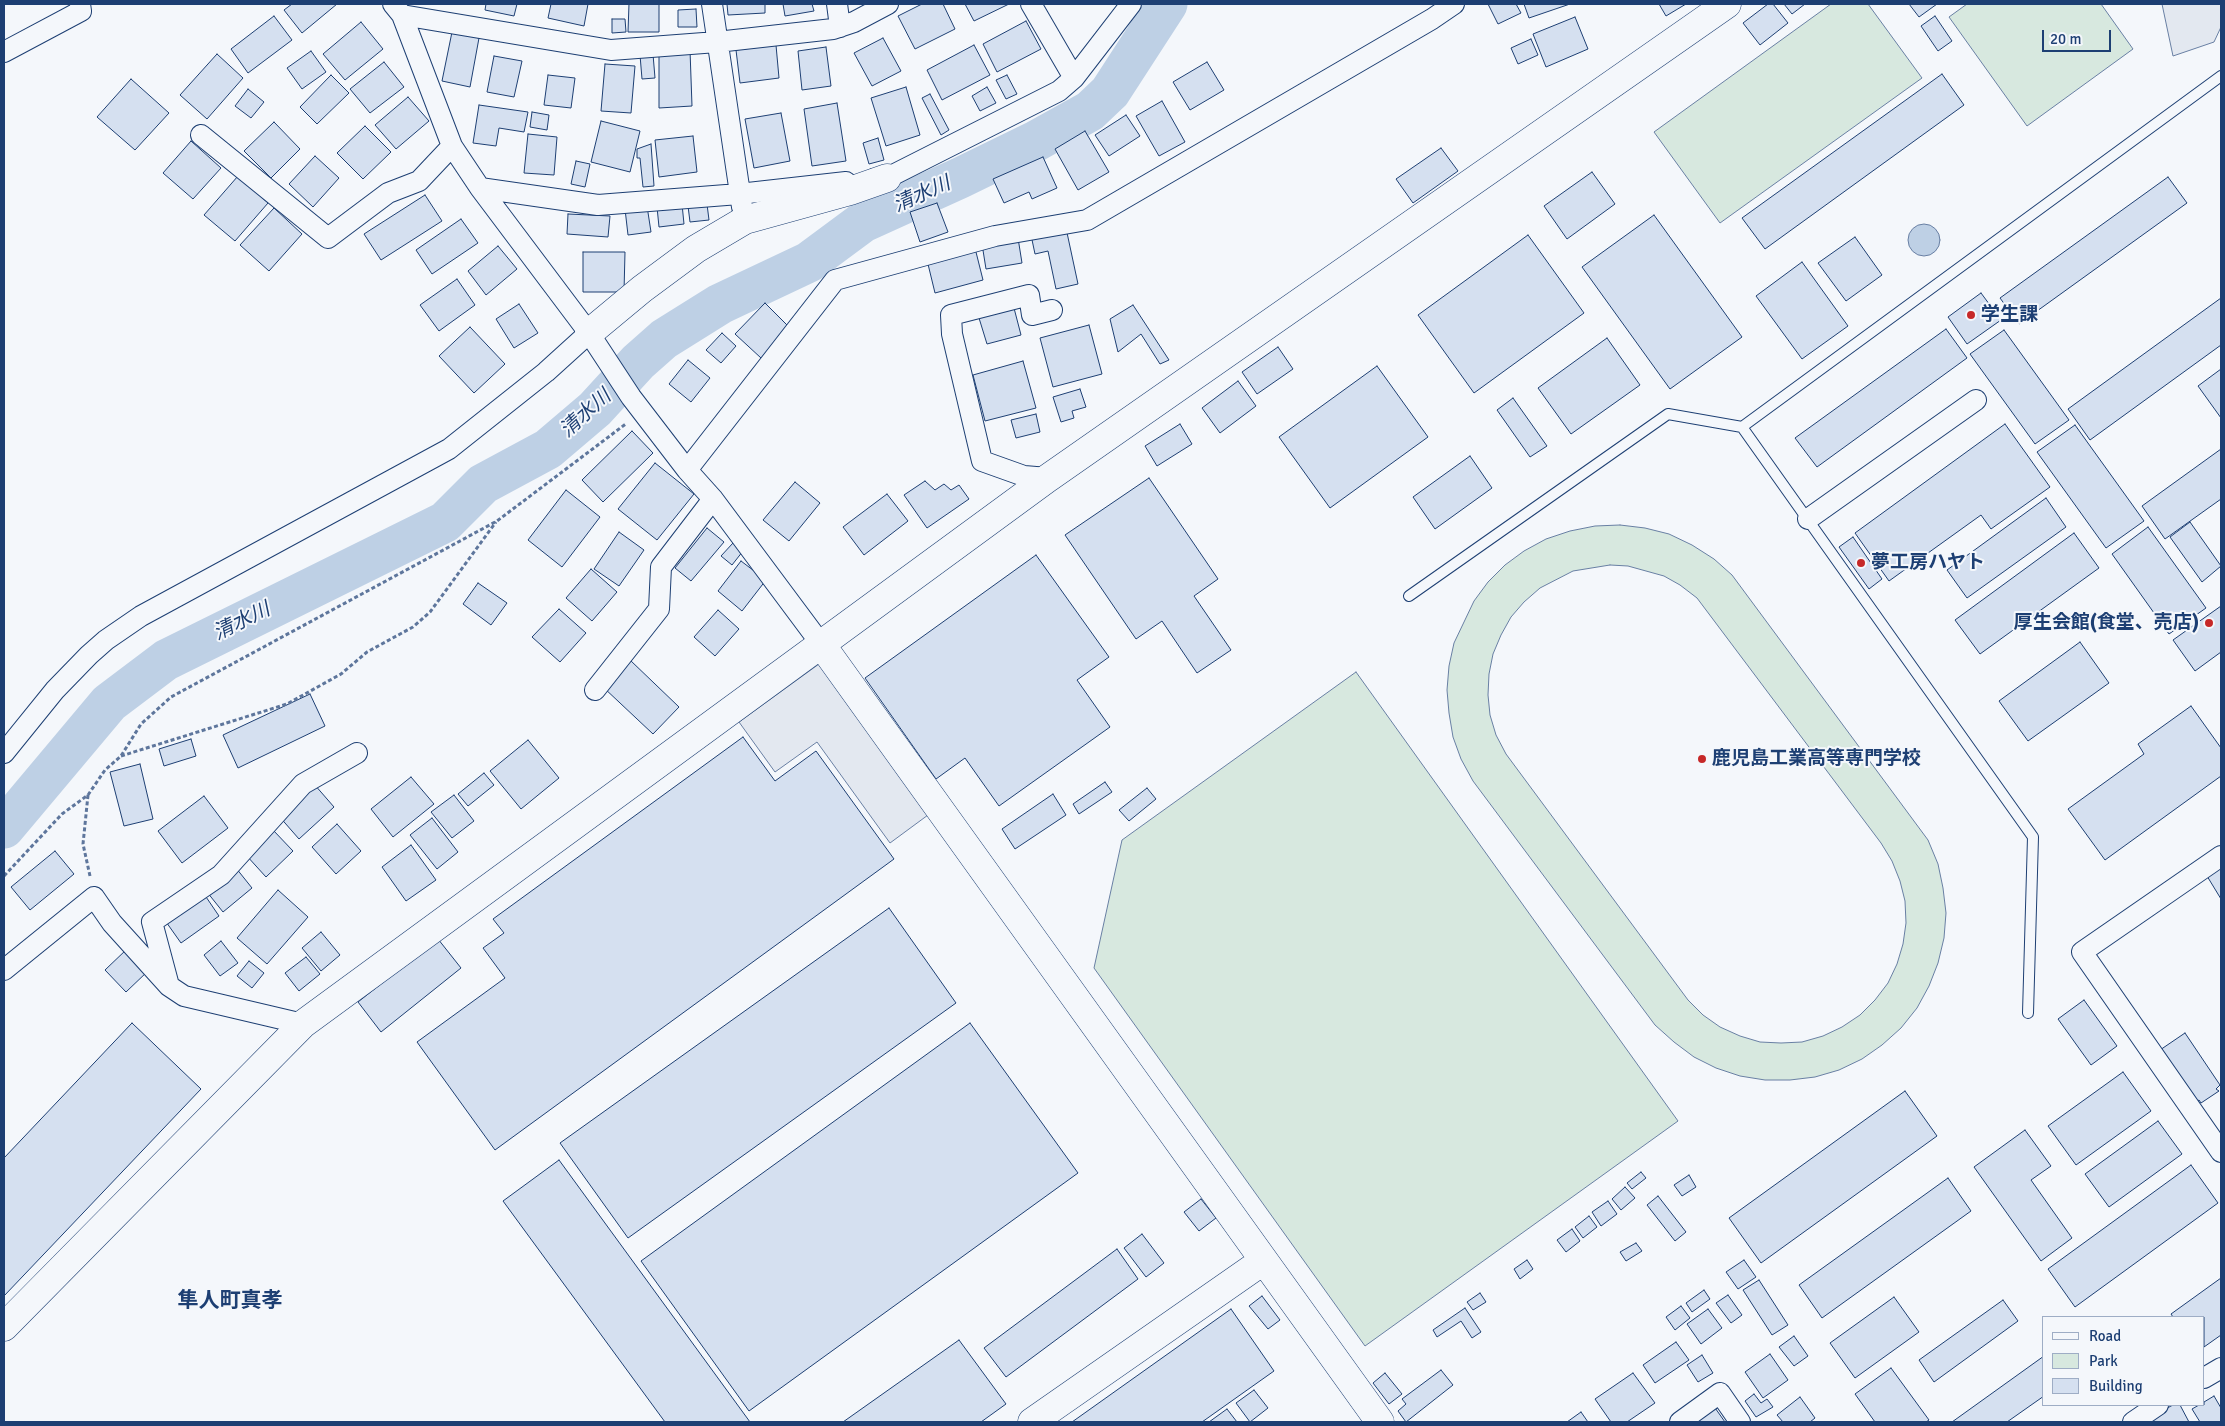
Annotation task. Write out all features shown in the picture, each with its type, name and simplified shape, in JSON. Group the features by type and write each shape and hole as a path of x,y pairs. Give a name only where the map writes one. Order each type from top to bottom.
{"street":[{"path":"4,52 81,11 80,4"},
{"path":"712,4 742,207"},
{"path":"837,4 840,27"},
{"path":"398,9 611,50 717,42 840,27 854,22 888,4"},
{"path":"1031,4 1074,78"},
{"path":"480,188 598,205 742,207 850,191 887,178 1054,94 1074,78 1131,4"},
{"path":"687,470 836,280 995,236 1087,220 1454,4"},
{"path":"4,1327 303,1024 1048,478 1728,4"},
{"path":"398,9 452,146 480,188 589,333 637,404 687,470 713,499 821,644 1380,1422"},
{"path":"201,135 328,238 388,193 419,181 452,146"},
{"path":"4,753 55,690 106,640 141,616 449,449 546,372 642,289 696,249 742,207"},
{"path":"1048,478 1024,476 982,461 952,334 951,315 1029,295 1032,315 1052,310"},
{"path":"1808,519 1976,400"},
{"path":"595,690 659,609 662,567 713,499"},
{"path":"169,986 152,922 221,875 303,784 357,753"},
{"path":"2219,1144 2082,952 2221,856"},
{"path":"4,970 94,897 112,923 169,986 184,996 303,1024"},
{"path":"1032,1422 1263,1261"},
{"path":"2205,1377 2221,1368"},
{"path":"1680,1422 1720,1393 1740,1422"},
{"path":"2133,1422 2157,1406"}],"lane":[{"path":"1742,427 2221,76"},
{"path":"1409,596 1668,414 1742,427 2033,837 2028,1012"}],"path":[{"path":"4,876 62,814 88,795 105,770 121,756 141,724 171,697 497,521 637,404"},
{"path":"121,756 287,704 341,674 367,652 413,627 430,612 497,521"},
{"path":"88,795 83,844 94,897"}],"green space":[{"path":"1831,4 1868,4 1922,78 1720,223 1654,132"},
{"path":"1967,4 2101,4 2133,49 2027,126 1949,17"},
{"path":"1620,525 1645,528 1669,534 1692,545 1714,559 1732,575 1928,840 1938,864 1946,913 1944,938 1938,963 1929,986 1917,1008 1901,1028 1862,1059 1839,1070 1815,1077 1790,1080 1765,1080 1740,1076 1716,1068 1694,1057 1674,1042 1655,1025 1473,781 1461,759 1453,737 1447,690 1449,666 1454,643 1474,601 1488,582 1505,565 1524,551 1546,539 1570,531 1595,526","holes":["1610,565 1628,566 1664,576 1697,598 1881,843 1892,861 1905,901 1906,923 1903,944 1897,964 1888,983 1860,1015 1842,1027 1823,1036 1802,1042 1760,1042 1720,1027 1703,1015 1688,1000 1506,754 1496,735 1490,715 1488,695 1489,674 1493,654 1511,617 1540,588 1573,571"]},
{"path":"1356,672 1678,1121 1365,1346 1094,968 1122,840"}],"shaded area":[{"path":"2162,4 2221,4 2221,27 2214,42 2173,56"},
{"path":"819,664 928,815 890,843 817,742 775,772 739,722"}],"water":[{"path":"1924,224 1930,225 1935,229 1939,234 1939,246 1935,251 1930,255 1924,256 1918,255 1913,251 1909,246 1908,240 1909,234 1913,229 1918,225"}],"building":[{"path":"292,4 337,4 302,33 284,10"},
{"path":"486,4 517,4 514,16 485,10"},
{"path":"551,4 588,4 584,26 548,18"},
{"path":"629,4 659,4 659,32 628,32"},
{"path":"727,4 765,4 765,13 728,15"},
{"path":"783,4 812,4 814,11 785,16"},
{"path":"922,4 943,4 955,29 915,49 898,16"},
{"path":"965,4 1009,4 974,21"},
{"path":"1488,4 1516,4 1521,13 1498,24"},
{"path":"1524,4 1570,4 1529,18"},
{"path":"1659,4 1686,4 1666,16"},
{"path":"1768,4 1773,4 1788,23 1760,45 1743,23"},
{"path":"1784,4 1805,4 1792,14"},
{"path":"1909,4 1937,4 1919,17"},
{"path":"696,9 697,27 678,27 678,10"},
{"path":"274,16 292,40 248,73 231,49"},
{"path":"1935,16 1952,41 1938,51 1921,26"},
{"path":"1575,17 1588,49 1546,67 1533,34"},
{"path":"612,19 625,19 626,32 612,33"},
{"path":"1026,21 1041,49 997,72 983,44"},
{"path":"361,22 383,49 345,80 323,54"},
{"path":"452,32 479,38 470,87 442,81"},
{"path":"883,38 901,71 872,86 854,53"},
{"path":"1531,39 1538,55 1518,64 1511,48"},
{"path":"776,45 779,78 740,83 736,50"},
{"path":"974,45 990,75 942,100 927,70"},
{"path":"826,47 831,86 802,90 798,51"},
{"path":"690,50 692,106 659,108 659,52"},
{"path":"311,51 326,72 302,89 287,68"},
{"path":"217,54 243,78 207,119 180,95"},
{"path":"653,54 655,78 642,79 640,55"},
{"path":"494,56 522,61 514,97 487,92"},
{"path":"384,62 404,87 370,113 350,89"},
{"path":"1207,62 1224,90 1190,110 1173,82"},
{"path":"605,64 635,66 631,113 601,111"},
{"path":"1942,74 1964,105 1765,249 1742,218"},
{"path":"331,75 349,93 317,124 300,107"},
{"path":"548,75 575,78 571,108 544,105"},
{"path":"1007,75 1017,94 1006,99 996,80"},
{"path":"131,79 169,113 135,150 97,117"},
{"path":"906,87 920,135 886,146 871,98"},
{"path":"987,87 996,103 980,111 972,96"},
{"path":"248,89 264,102 251,118 235,106"},
{"path":"930,94 949,130 941,135 922,98"},
{"path":"408,97 429,121 396,149 375,125"},
{"path":"1162,101 1185,142 1159,156 1136,116"},
{"path":"837,103 846,161 812,166 804,109"},
{"path":"479,105 528,112 524,132 499,128 496,146 473,143"},
{"path":"532,112 549,115 547,130 530,127"},
{"path":"781,113 790,161 754,168 745,119"},
{"path":"1126,115 1140,136 1109,156 1095,135"},
{"path":"601,121 640,131 630,172 591,162"},
{"path":"274,122 300,149 271,178 244,151"},
{"path":"365,126 391,152 363,179 337,153"},
{"path":"1085,131 1109,172 1078,190 1055,149"},
{"path":"528,134 557,137 554,175 524,173"},
{"path":"693,136 697,172 659,177 655,140"},
{"path":"878,138 884,160 869,164 863,143"},
{"path":"191,141 221,168 193,199 163,173"},
{"path":"651,144 654,186 643,187 640,158 637,158 637,149"},
{"path":"1441,148 1458,171 1413,203 1396,179"},
{"path":"315,156 339,178 313,207 289,184"},
{"path":"1043,157 1057,188 1032,199 1029,192 1004,203 993,179"},
{"path":"576,161 590,164 585,187 571,184"},
{"path":"1592,172 1615,204 1567,239 1544,206"},
{"path":"238,176 268,203 235,241 204,215"},
{"path":"2168,177 2187,203 2019,324 2000,298"},
{"path":"425,195 442,221 381,260 364,234"},
{"path":"937,203 948,232 920,242 910,212"},
{"path":"682,204 684,224 659,227 657,207"},
{"path":"707,204 709,220 690,222 688,206"},
{"path":"647,206 651,232 628,235 625,209"},
{"path":"274,208 302,234 269,271 240,245"},
{"path":"568,214 610,216 608,237 567,234"},
{"path":"1654,215 1742,337 1670,389 1582,267"},
{"path":"461,219 478,243 432,274 416,250"},
{"path":"1066,228 1078,284 1056,289 1048,251 1035,254 1031,235"},
{"path":"1528,235 1584,313 1474,393 1418,315"},
{"path":"1855,237 1882,275 1846,301 1818,263"},
{"path":"1018,238 1022,263 986,269 982,244"},
{"path":"498,246 517,269 486,295 468,271"},
{"path":"975,248 983,280 935,293 927,260"},
{"path":"583,252 625,252 624,292 583,292"},
{"path":"1802,262 1848,326 1802,359 1756,296"},
{"path":"457,279 475,305 439,331 420,305"},
{"path":"1981,293 2001,320 1967,344 1948,317"},
{"path":"2221,298 2221,345 2090,440 2068,409"},
{"path":"765,303 790,328 761,358 735,334"},
{"path":"519,304 538,333 514,348 496,319"},
{"path":"1133,305 1169,360 1160,364 1141,334 1118,352 1110,319"},
{"path":"1014,308 1021,335 987,344 979,318"},
{"path":"1089,325 1102,374 1053,387 1040,338"},
{"path":"470,327 505,364 474,393 439,356"},
{"path":"1946,329 1967,358 1817,467 1795,438"},
{"path":"2004,330 2069,420 2035,444 1970,354"},
{"path":"722,333 736,346 721,363 706,350"},
{"path":"1607,338 1640,385 1571,434 1538,388"},
{"path":"1278,347 1293,369 1257,394 1242,372"},
{"path":"688,360 710,378 691,402 669,384"},
{"path":"1023,361 1036,408 985,421 973,375"},
{"path":"1377,366 1428,437 1330,508 1279,437"},
{"path":"2221,369 2221,418 2198,386"},
{"path":"1238,381 1256,406 1220,433 1202,408"},
{"path":"1080,389 1086,407 1072,411 1074,418 1061,422 1053,397"},
{"path":"1513,398 1547,446 1530,457 1497,410"},
{"path":"1036,414 1040,432 1016,438 1011,420"},
{"path":"1180,424 1192,444 1157,466 1145,446"},
{"path":"2005,424 2050,487 1991,529 1981,515 1889,581 1855,533"},
{"path":"2075,425 2144,521 2106,548 2037,452"},
{"path":"632,431 653,453 603,502 582,480"},
{"path":"2221,449 2221,499 2165,539 2142,506"},
{"path":"1470,456 1492,488 1435,529 1413,497"},
{"path":"655,463 694,494 657,540 618,509"},
{"path":"1149,478 1218,579 1194,596 1231,650 1197,673 1162,621 1136,639 1065,535"},
{"path":"925,481 935,490 944,484 951,490 959,485 969,499 927,528 904,495"},
{"path":"795,482 820,503 789,541 763,520"},
{"path":"566,490 600,517 562,567 528,540"},
{"path":"887,494 908,521 864,555 843,527"},
{"path":"2046,498 2066,527 1967,598 1947,570"},
{"path":"2190,522 2221,566 2202,582 2170,537"},
{"path":"2148,527 2206,608 2169,634 2112,554"},
{"path":"707,528 724,542 691,581 675,568"},
{"path":"619,532 644,550 619,586 594,569"},
{"path":"2074,533 2099,568 1980,654 1955,620"},
{"name":"夢工房ハヤト","path":"1853,537 1882,579 1869,589 1839,547"},
{"path":"733,543 743,551 732,565 721,556"},
{"path":"1036,555 1109,657 1077,680 1110,727 999,806 965,758 936,779 865,678"},
{"path":"741,561 766,580 742,611 718,591"},
{"path":"591,569 617,592 592,621 566,598"},
{"path":"478,583 507,603 491,625 463,604"},
{"name":"厚生会館(食堂、売店)","path":"2221,606 2221,652 2195,671 2173,640"},
{"path":"559,609 586,633 560,662 532,637"},
{"path":"718,610 739,629 715,656 694,637"},
{"path":"2080,642 2109,683 2028,741 1999,701"},
{"path":"630,660 679,707 653,734 603,687"},
{"path":"310,694 325,726 238,768 223,735"},
{"path":"2191,706 2221,748 2221,776 2105,860 2068,809 2144,754 2138,744"},
{"path":"743,737 775,781 816,751 894,859 495,1150 417,1042 505,978 483,948 504,933 493,919"},
{"path":"191,739 196,756 164,766 159,749"},
{"path":"528,740 559,778 521,809 490,771"},
{"path":"140,764 153,819 124,826 110,772"},
{"path":"484,773 494,785 468,806 458,794"},
{"path":"411,777 434,804 393,837 371,809"},
{"path":"1105,782 1112,792 1079,814 1073,804"},
{"path":"314,784 334,807 299,839 278,815"},
{"path":"1147,788 1156,799 1129,821 1119,810"},
{"path":"1053,794 1066,815 1015,849 1002,829"},
{"path":"454,795 474,821 452,838 431,812"},
{"path":"204,796 228,828 182,863 158,831"},
{"path":"432,818 458,852 437,869 410,835"},
{"path":"337,824 361,851 336,874 312,847"},
{"path":"273,830 293,851 266,877 246,855"},
{"path":"411,845 436,880 406,901 382,867"},
{"path":"55,851 74,874 30,910 11,887"},
{"path":"236,868 252,888 223,912 207,892"},
{"path":"2221,868 2221,899 2207,876"},
{"path":"278,890 308,917 267,964 237,938"},
{"path":"202,891 219,916 181,943 164,919"},
{"path":"889,908 956,1003 628,1238 560,1143"},
{"path":"321,932 340,955 321,971 302,948"},
{"path":"438,939 461,968 381,1032 358,1002"},
{"path":"221,941 238,963 220,976 204,955"},
{"path":"127,949 148,971 126,992 105,970"},
{"path":"306,957 320,974 299,991 285,973"},
{"path":"249,961 264,973 252,988 237,976"},
{"path":"2084,1000 2117,1046 2091,1065 2058,1019"},
{"path":"132,1023 201,1089 4,1296 4,1158"},
{"path":"970,1023 1078,1173 749,1411 641,1261"},
{"path":"2185,1033 2220,1085 2216,1089 2219,1091 2201,1103 2199,1100 2196,1102 2160,1050"},
{"path":"2123,1072 2151,1111 2076,1165 2048,1126"},
{"path":"1905,1091 1937,1136 1761,1263 1729,1218"},
{"path":"2158,1121 2182,1154 2109,1207 2085,1174"},
{"path":"2025,1130 2051,1166 2031,1180 2072,1238 2041,1261 1974,1167"},
{"path":"559,1160 750,1422 665,1422 503,1201"},
{"path":"2191,1165 2218,1203 2075,1307 2048,1269"},
{"path":"1641,1172 1646,1178 1632,1189 1627,1183"},
{"path":"1689,1175 1696,1187 1682,1196 1674,1185"},
{"path":"1948,1178 1971,1211 1822,1318 1799,1285"},
{"path":"1625,1187 1635,1198 1621,1210 1612,1199"},
{"path":"1658,1196 1686,1232 1675,1241 1647,1205"},
{"path":"1201,1199 1216,1218 1199,1231 1184,1212"},
{"path":"1608,1201 1617,1214 1601,1226 1592,1212"},
{"path":"1589,1216 1597,1227 1583,1238 1575,1227"},
{"path":"1572,1229 1580,1241 1566,1252 1557,1240"},
{"path":"1142,1234 1164,1263 1146,1277 1124,1248"},
{"path":"1636,1243 1642,1251 1626,1261 1620,1252"},
{"path":"1117,1249 1138,1279 1006,1377 984,1348"},
{"path":"1527,1260 1533,1269 1520,1279 1514,1269"},
{"path":"1744,1260 1756,1277 1738,1289 1726,1272"},
{"path":"2221,1278 2221,1335 2205,1346 2205,1316 2172,1316 2171,1314"},
{"path":"1759,1280 1788,1325 1772,1335 1743,1290"},
{"path":"1704,1290 1710,1299 1692,1312 1686,1303"},
{"path":"1480,1293 1486,1302 1473,1310 1467,1302"},
{"path":"1728,1295 1742,1315 1731,1323 1716,1303"},
{"path":"1262,1296 1280,1320 1268,1329 1249,1306"},
{"path":"1894,1297 1919,1332 1855,1378 1830,1343"},
{"path":"2003,1300 2018,1321 1934,1382 1919,1360"},
{"path":"1681,1306 1690,1318 1675,1330 1666,1317"},
{"path":"1465,1308 1481,1332 1472,1338 1461,1321 1437,1337 1433,1330"},
{"path":"1231,1309 1274,1371 1202,1422 1072,1422"},
{"path":"1708,1309 1722,1328 1701,1344 1687,1324"},
{"path":"1794,1336 1808,1356 1794,1366 1779,1347"},
{"path":"959,1340 1006,1404 981,1422 843,1422"},
{"path":"1676,1342 1689,1360 1655,1383 1643,1365"},
{"path":"1770,1354 1788,1380 1763,1398 1745,1372"},
{"path":"1702,1355 1713,1373 1698,1382 1687,1365"},
{"path":"2042,1357 2042,1397 2007,1422 1952,1422"},
{"path":"1891,1368 1929,1420 1926,1422 1875,1422 1855,1394"},
{"path":"1441,1370 1453,1385 1406,1422 1398,1411 1406,1404 1402,1399"},
{"path":"1385,1373 1402,1394 1389,1404 1373,1383"},
{"path":"1633,1373 1655,1403 1627,1422 1611,1422 1595,1399"},
{"path":"1254,1390 1268,1408 1250,1422 1236,1403"},
{"path":"1754,1394 1761,1403 1767,1399 1773,1407 1756,1417 1745,1401"},
{"path":"2214,1396 2221,1408 2221,1422 2200,1422 2192,1409 2197,1406 2205,1406 2205,1401"},
{"path":"1800,1397 1815,1418 1810,1422 1783,1422 1777,1415"},
{"path":"1713,1405 1725,1422 1691,1422"},
{"path":"2171,1406 2181,1406 2189,1422 2152,1422 2150,1417"},
{"path":"1227,1409 1237,1422 1209,1422"},
{"path":"1581,1412 1588,1422 1567,1422"}],"waterway":[{"name":"清水川","path":"4,828 109,703 166,660 445,522 483,484 548,449 595,409 638,362 664,339 720,304 809,262 863,222 1036,141 1090,111 1110,92 1167,4"}],"place":[{"name":"学生課","path":"1971,315"},
{"name":"夢工房ハヤト","path":"1861,563"},
{"name":"厚生会館(食堂、売店)","path":"2209,623"},
{"name":"鹿児島工業高等専門学校","path":"1702,759"}],"district":[{"name":"隼人町真孝","path":"230,1301"}]}
